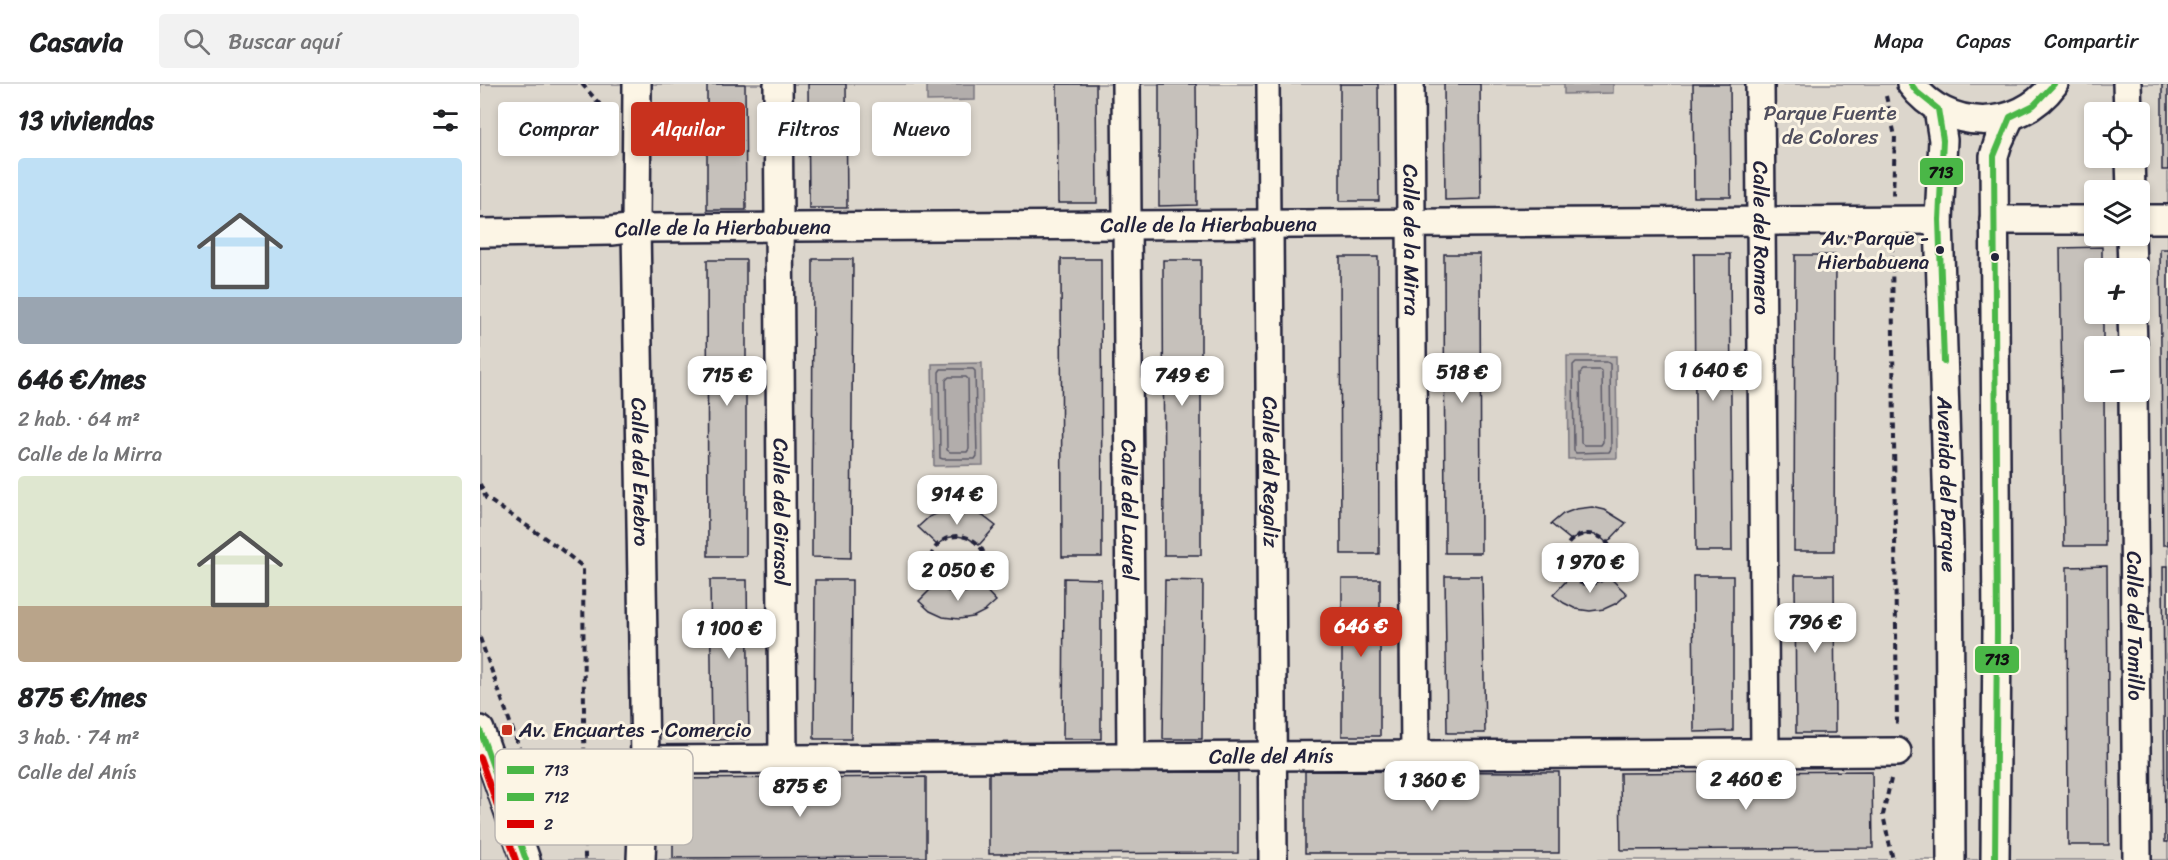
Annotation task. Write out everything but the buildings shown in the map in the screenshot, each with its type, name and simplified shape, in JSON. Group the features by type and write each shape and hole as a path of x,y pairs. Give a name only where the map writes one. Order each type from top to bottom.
{"street":[{"name":"Calle del Enebro","path":"637,84 636,228 645,749"},
{"name":"Calle del Girasol","path":"778,84 783,759"},
{"name":"Calle del Laurel","path":"1126,84 1131,758"},
{"name":"Calle del Regaliz","path":"1268,84 1273,860"},
{"name":"Calle de la Mirra","path":"1410,84 1415,756"},
{"name":"Calle del Romero","path":"1760,84 1765,754"},
{"path":"1911,84 1938,109 1973,121 2010,117 2034,105 2054,84"},
{"path":"2127,84 2128,102"},
{"name":"Avenida del Parque","path":"1938,109 1943,148 1939,220 1949,544 1951,860"},
{"path":"1995,860 1997,620 1994,156 2010,117"},
{"path":"2150,219 2168,219"},
{"name":"Calle de la Hierbabuena","path":"480,233 611,231 636,228 1939,220"},
{"path":"1994,220 2084,220"},
{"name":"Calle del Tomillo","path":"2133,402 2137,860"},
{"path":"480,730 495,772"},
{"name":"Calle del Anís","path":"693,760 1897,752"},
{"path":"521,845 526,860"},
{"name":"Calle del Enebro","path":"641,860 642,845"}],"path":[{"path":"1884,92 1895,136 1892,221 1897,752 1883,815 1893,860"},
{"path":"480,484 486,498 558,547 583,567 584,749"},
{"path":"1591,534 1599,536 1607,543 1612,553 1612,564 1607,575 1600,581 1590,584 1570,577 1563,565 1563,552 1571,540 1581,535 1591,534"},
{"path":"957,536 968,538 979,545 985,557 985,571 979,583 968,590 957,592 947,590 937,584 930,571 930,557 937,544 946,538 957,536"},
{"path":"585,845 585,860"}],"green space":[{"name":"Parque Fuente de Colores","path":"480,84 2168,84 2168,860 480,860"}],"water":[{"path":"927,84 975,84 975,100 927,101"},
{"path":"1564,84 1613,84 1613,93 1564,94"},
{"path":"1567,356 1616,356 1617,458 1568,459"},
{"path":"982,363 983,465 934,466 932,364"}],"transit line":[{"name":"713","path":"1911,84 1938,109 1943,140 1939,220 1944,362"},
{"name":"713","path":"1995,860 1997,631 1994,156 2010,117 2034,105 2054,84"},
{"name":"712","path":"480,730 495,772"},
{"name":"2","path":"480,757 495,800"},
{"name":"2","path":"511,845 516,860"},
{"name":"712","path":"521,845 526,860"}],"place":[{"name":"Av. Parque - Hierbabuena","path":"1940,250"},
{"name":"Av. Encuartes - Comercio","path":"507,730"}]}
